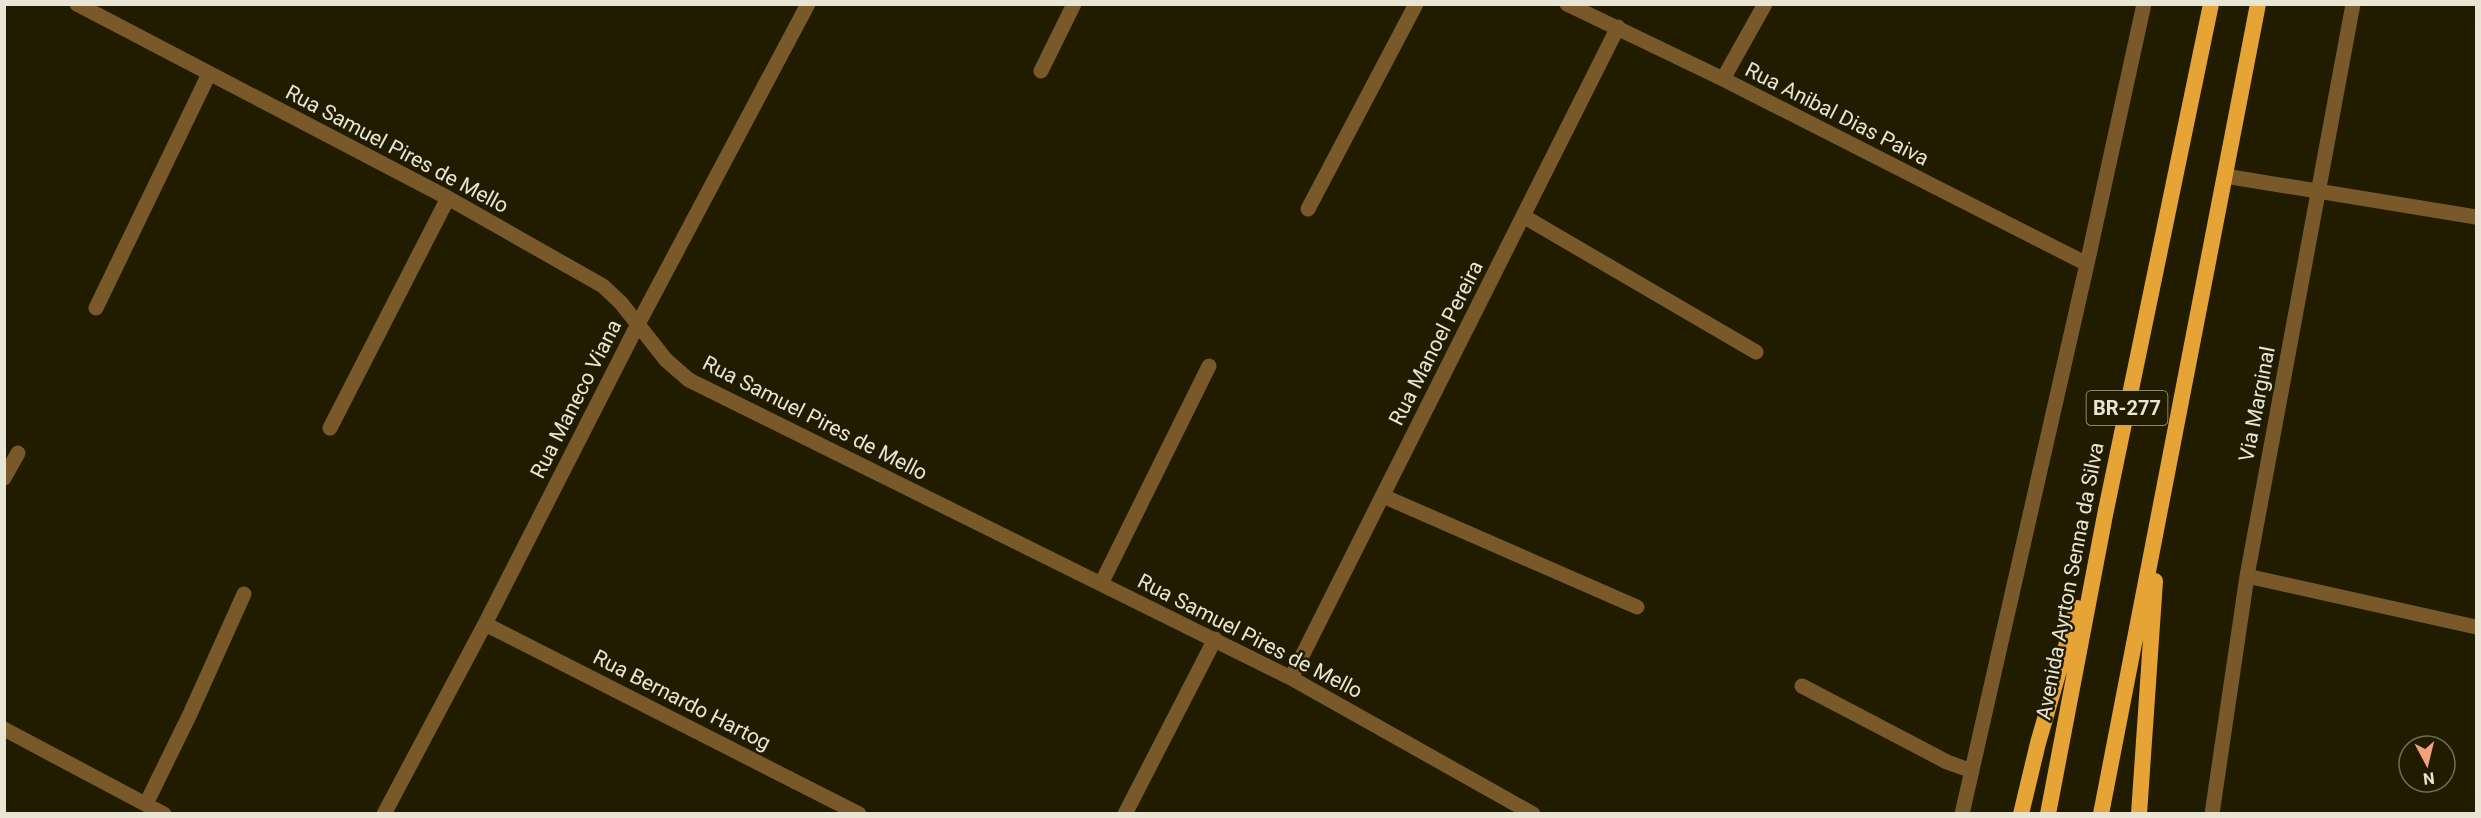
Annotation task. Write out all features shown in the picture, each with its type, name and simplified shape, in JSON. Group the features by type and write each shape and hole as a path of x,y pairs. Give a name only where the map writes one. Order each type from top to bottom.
{"highway":[{"name":"Avenida Ayrton Senna da Silva","path":"2048,813 2105,515 2211,4"},
{"name":"BR-277","path":"2101,813 2258,4"},
{"path":"2139,813 2161,508"},
{"path":"2021,813 2038,743 2105,515"}],"street":[{"name":"Rua Samuel Pires de Mello","path":"77,4 448,198 603,286 621,303 666,360 689,380 1215,639 1291,678 1533,813"},
{"name":"Rua Maneco Viana","path":"384,813 485,624 637,326 808,4"},
{"path":"1041,71 1074,4"},
{"path":"1308,209 1416,4"},
{"name":"Rua Anibal Dias Paiva","path":"1567,4 1618,27 2087,264"},
{"path":"1723,80 1765,4"},
{"path":"1962,813 2144,4"},
{"name":"Via Marginal","path":"2212,813 2247,576 2353,4"},
{"name":"Rua Manoel Pereira","path":"1291,678 1618,27"},
{"path":"96,308 209,74"},
{"path":"2224,176 2476,217"},
{"path":"330,428 448,198"},
{"path":"1523,216 1756,352"},
{"path":"1101,584 1209,366"},
{"path":"4,478 18,453"},
{"path":"1383,496 1636,607"},
{"path":"2247,576 2476,627"},
{"path":"146,804 190,714 244,594"},
{"name":"Rua Bernardo Hartog","path":"485,624 859,813"},
{"path":"1125,813 1215,639"},
{"path":"1802,686 1947,762 1972,771"},
{"path":"4,729 164,813"}]}
